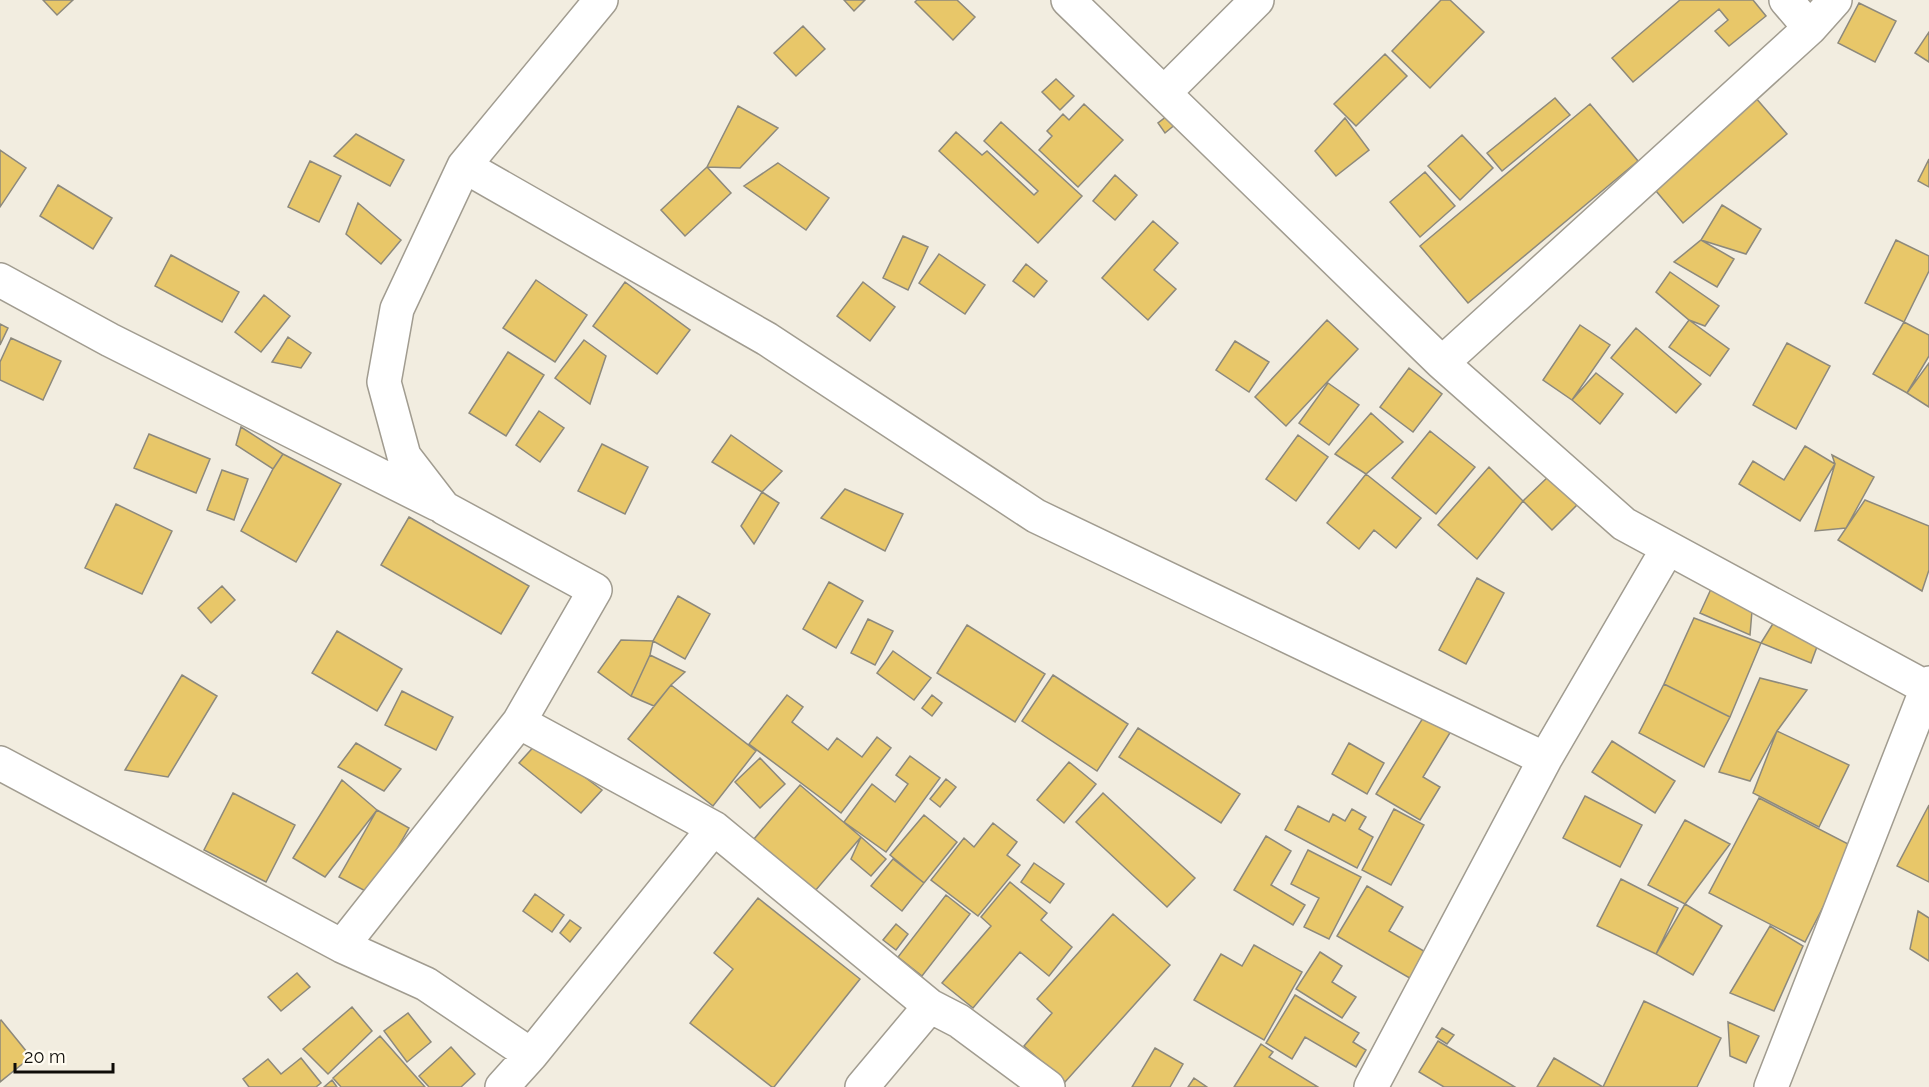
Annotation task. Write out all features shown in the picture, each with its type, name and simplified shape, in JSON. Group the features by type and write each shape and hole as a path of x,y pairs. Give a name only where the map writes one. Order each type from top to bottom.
{"street":[{"path":"444,508 405,456 384,382 397,309 464,166 601,0"},
{"path":"1068,0 1442,363 1624,524 1928,685 1771,1087"},
{"path":"1164,93 1257,0"},
{"path":"1786,0 1810,28"},
{"path":"1442,363 1810,28 1835,0"},
{"path":"464,166 767,339 1036,516 1545,759"},
{"path":"0,280 110,340 444,508 595,590 519,722 342,946"},
{"path":"1371,1087 1545,759 1668,548"},
{"path":"519,722 714,828 930,1006 959,1021 1048,1087"},
{"path":"0,763 342,946 426,984 531,1055"},
{"path":"502,1087 531,1055 714,828"},
{"path":"862,1087 930,1006"}],"building":[{"path":"43,0 73,0 57,15"},
{"path":"844,0 865,0 854,11"},
{"path":"917,0 957,0 975,17 953,40 915,2"},
{"path":"1441,0 1450,0 1484,32 1430,88 1392,51"},
{"path":"1680,0 1753,0 1766,16 1729,46 1715,31 1728,20 1719,9 1633,82 1612,58"},
{"path":"1859,3 1896,21 1875,62 1838,43"},
{"path":"803,26 825,49 796,76 774,53"},
{"path":"1929,32 1929,62 1915,53"},
{"path":"1385,54 1407,76 1356,126 1334,104"},
{"path":"1056,79 1074,96 1060,110 1042,92"},
{"path":"1755,97 1787,134 1683,223 1651,185"},
{"path":"1555,98 1570,115 1502,171 1487,153"},
{"path":"1084,104 1123,140 1078,187 1039,150 1052,136 1047,131 1063,114 1069,120"},
{"path":"1590,104 1638,161 1468,303 1420,246"},
{"path":"738,106 778,128 740,168 707,167"},
{"path":"1175,110 1183,118 1165,133 1158,123"},
{"path":"1345,118 1369,150 1336,176 1315,151"},
{"path":"1001,122 1082,196 1038,243 939,151 956,132 982,155 987,151 1034,195 1038,191 984,141"},
{"path":"356,134 404,160 390,186 334,156"},
{"path":"1462,135 1493,168 1460,200 1428,166"},
{"path":"0,150 26,168 0,207"},
{"path":"1929,159 1929,187 1918,181"},
{"path":"310,161 341,176 319,222 288,207"},
{"path":"778,163 829,198 806,230 744,186"},
{"path":"707,167 731,193 685,236 661,210"},
{"path":"1425,172 1455,206 1420,237 1390,202"},
{"path":"1115,175 1137,195 1115,220 1093,201"},
{"path":"58,185 112,218 93,249 40,216"},
{"path":"358,203 401,240 381,264 346,234"},
{"path":"1722,205 1761,229 1746,254 1701,240"},
{"path":"1153,221 1178,243 1154,270 1176,289 1148,320 1102,278"},
{"path":"903,236 928,247 908,290 883,278"},
{"path":"1701,240 1734,259 1717,287 1674,262"},
{"path":"1896,240 1929,256 1929,271 1904,322 1865,303"},
{"path":"939,254 985,285 965,314 919,283"},
{"path":"171,255 239,292 222,322 155,286"},
{"path":"1026,264 1047,281 1034,297 1013,281"},
{"path":"1670,272 1719,306 1705,326 1689,320 1656,292"},
{"path":"536,280 587,315 555,362 503,328"},
{"path":"625,282 690,330 657,374 593,326"},
{"path":"863,282 895,307 870,341 837,316"},
{"path":"264,295 290,316 261,352 235,332"},
{"path":"1327,320 1358,349 1286,426 1255,397"},
{"path":"1689,320 1729,349 1710,376 1669,347"},
{"path":"1904,322 1929,335 1929,356 1907,393 1873,374"},
{"path":"0,324 8,328 0,345"},
{"path":"1580,325 1610,345 1572,400 1543,380"},
{"path":"1636,328 1701,384 1676,413 1611,358"},
{"path":"288,337 311,353 301,368 272,362"},
{"path":"11,338 61,361 43,400 0,380 0,362"},
{"path":"584,340 606,356 590,404 555,378"},
{"path":"1235,341 1269,362 1249,392 1216,370"},
{"path":"1787,343 1830,366 1796,429 1753,405"},
{"path":"508,352 544,375 506,436 469,413"},
{"path":"1929,363 1929,407 1907,393"},
{"path":"1409,368 1442,394 1413,432 1380,407"},
{"path":"1596,373 1623,394 1600,424 1572,400"},
{"path":"1328,383 1359,405 1329,445 1299,423"},
{"path":"539,411 564,428 540,462 516,445"},
{"path":"1371,413 1403,442 1366,474 1335,454"},
{"path":"241,427 283,454 273,469 236,445"},
{"path":"1430,431 1475,467 1436,514 1392,478"},
{"path":"149,434 210,459 196,493 134,468"},
{"path":"731,435 782,471 762,492 712,462"},
{"path":"1298,435 1328,457 1296,501 1266,479"},
{"path":"602,444 648,467 625,514 578,491"},
{"path":"1805,446 1835,464 1800,521 1739,484 1753,461 1784,480"},
{"path":"283,454 341,484 296,562 241,531"},
{"path":"1832,455 1874,477 1846,528 1815,531 1835,464"},
{"path":"1489,467 1523,501 1477,559 1438,525"},
{"path":"222,470 248,479 234,520 207,510"},
{"path":"1366,474 1421,518 1396,548 1374,530 1359,549 1327,523"},
{"path":"1551,474 1579,503 1552,530 1523,501"},
{"path":"845,489 903,514 885,551 821,518"},
{"path":"762,492 779,503 754,544 741,526"},
{"path":"1865,500 1929,526 1929,570 1922,591 1838,540"},
{"path":"116,504 172,531 142,594 85,568"},
{"path":"409,517 529,586 501,634 381,565"},
{"path":"1477,578 1504,593 1466,664 1439,650"},
{"path":"829,582 863,601 836,648 803,629"},
{"path":"222,586 235,600 211,623 198,608"},
{"path":"1711,589 1752,611 1750,635 1700,613"},
{"path":"678,596 710,614 685,659 653,641"},
{"path":"1694,618 1761,643 1730,717 1664,684"},
{"path":"868,619 893,631 875,665 851,653"},
{"path":"1774,622 1818,644 1811,663 1761,643"},
{"path":"967,625 1045,674 1015,722 937,673"},
{"path":"337,631 402,669 377,711 312,673"},
{"path":"621,640 653,641 650,655 631,696 598,672"},
{"path":"893,651 931,678 914,700 877,673"},
{"path":"650,655 685,672 654,706 631,696"},
{"path":"182,675 217,696 168,777 125,770"},
{"path":"1053,675 1128,724 1097,771 1022,721"},
{"path":"1760,678 1807,690 1777,731 1750,781 1719,772"},
{"path":"1664,684 1730,717 1704,767 1639,733"},
{"path":"671,685 756,751 713,806 628,739"},
{"path":"402,691 453,717 436,750 385,725"},
{"path":"787,695 803,707 792,722 828,750 837,738 862,757 877,737 891,748 841,813 749,744"},
{"path":"932,695 942,703 932,716 922,708"},
{"path":"1426,713 1459,718 1423,777 1440,787 1420,820 1376,794"},
{"path":"1138,728 1240,794 1221,823 1119,757"},
{"path":"1777,731 1849,765 1819,827 1753,793"},
{"path":"1612,741 1675,781 1655,813 1592,772"},
{"path":"538,742 602,790 581,813 519,763"},
{"path":"356,743 401,769 384,791 338,767"},
{"path":"1349,743 1384,763 1367,794 1332,774"},
{"path":"910,756 940,778 886,852 844,822 872,784 895,802 908,784 896,775"},
{"path":"760,758 785,784 760,808 735,782"},
{"path":"1069,762 1096,784 1064,823 1037,800"},
{"path":"946,779 956,787 940,807 930,799"},
{"path":"342,780 377,810 325,877 293,858"},
{"path":"800,785 861,837 815,891 754,839"},
{"path":"233,793 295,825 266,882 204,850"},
{"path":"1103,793 1195,878 1167,907 1076,822"},
{"path":"1585,796 1642,825 1620,867 1563,838"},
{"path":"1759,798 1854,847 1805,942 1709,893"},
{"path":"1929,805 1929,882 1897,866"},
{"path":"1298,806 1329,822 1333,814 1345,821 1352,809 1366,817 1359,829 1373,837 1357,868 1285,830"},
{"path":"1394,809 1424,825 1391,885 1362,870"},
{"path":"377,810 409,828 371,894 339,877"},
{"path":"924,815 957,842 924,883 890,855"},
{"path":"1685,820 1730,844 1685,904 1648,885"},
{"path":"993,823 1017,842 1007,855 1020,865 978,916 931,880 964,838 974,847"},
{"path":"1266,836 1291,851 1271,885 1305,905 1293,925 1234,890"},
{"path":"861,837 886,859 871,876 851,859"},
{"path":"1308,850 1361,877 1329,939 1304,927 1319,898 1291,884"},
{"path":"893,859 924,883 902,911 871,886"},
{"path":"1034,863 1064,884 1050,903 1021,882"},
{"path":"1621,879 1678,908 1656,954 1597,926"},
{"path":"1010,882 1047,913 1041,920 1072,947 1049,976 1020,952 973,1008 942,983 991,926 981,917"},
{"path":"1367,886 1403,907 1389,931 1429,954 1413,980 1337,936"},
{"path":"535,894 564,915 552,932 523,911"},
{"path":"946,895 970,914 922,976 898,957"},
{"path":"758,898 860,979 774,1087 690,1023 733,969 714,953"},
{"path":"1685,904 1722,926 1693,975 1656,954"},
{"path":"1918,911 1929,918 1929,961 1910,949"},
{"path":"1113,914 1170,965 1065,1082 1024,1046 1052,1013 1037,999"},
{"path":"570,920 581,928 570,942 560,933"},
{"path":"896,924 908,934 896,950 883,940"},
{"path":"1770,926 1803,946 1774,1011 1730,993"},
{"path":"1254,945 1302,972 1264,1040 1194,1000 1221,954 1242,966"},
{"path":"1320,952 1342,966 1332,982 1356,997 1342,1018 1296,989"},
{"path":"297,973 310,987 281,1011 268,997"},
{"path":"1295,995 1359,1033 1353,1042 1366,1050 1356,1067 1305,1037 1292,1059 1266,1043"},
{"path":"1644,1001 1721,1038 1697,1087 1603,1087"},
{"path":"352,1007 372,1031 328,1074 303,1049"},
{"path":"408,1013 431,1042 407,1062 384,1031"},
{"path":"0,1021 31,1057 0,1082"},
{"path":"1728,1022 1759,1036 1746,1063 1730,1056"},
{"path":"1442,1028 1454,1035 1447,1044 1436,1037"},
{"path":"380,1036 425,1087 341,1087 333,1078"},
{"path":"1438,1041 1515,1087 1444,1087 1419,1072"},
{"path":"1261,1044 1273,1052 1269,1057 1318,1087 1234,1087"},
{"path":"451,1047 475,1074 461,1087 429,1087 419,1076"},
{"path":"1155,1048 1183,1064 1170,1087 1132,1087"},
{"path":"301,1058 321,1083 316,1087 249,1087 243,1079 268,1059 281,1074"},
{"path":"1554,1058 1603,1087 1537,1087"},
{"path":"1194,1078 1207,1087 1188,1087"},
{"path":"332,1080 337,1087 324,1087"}]}
